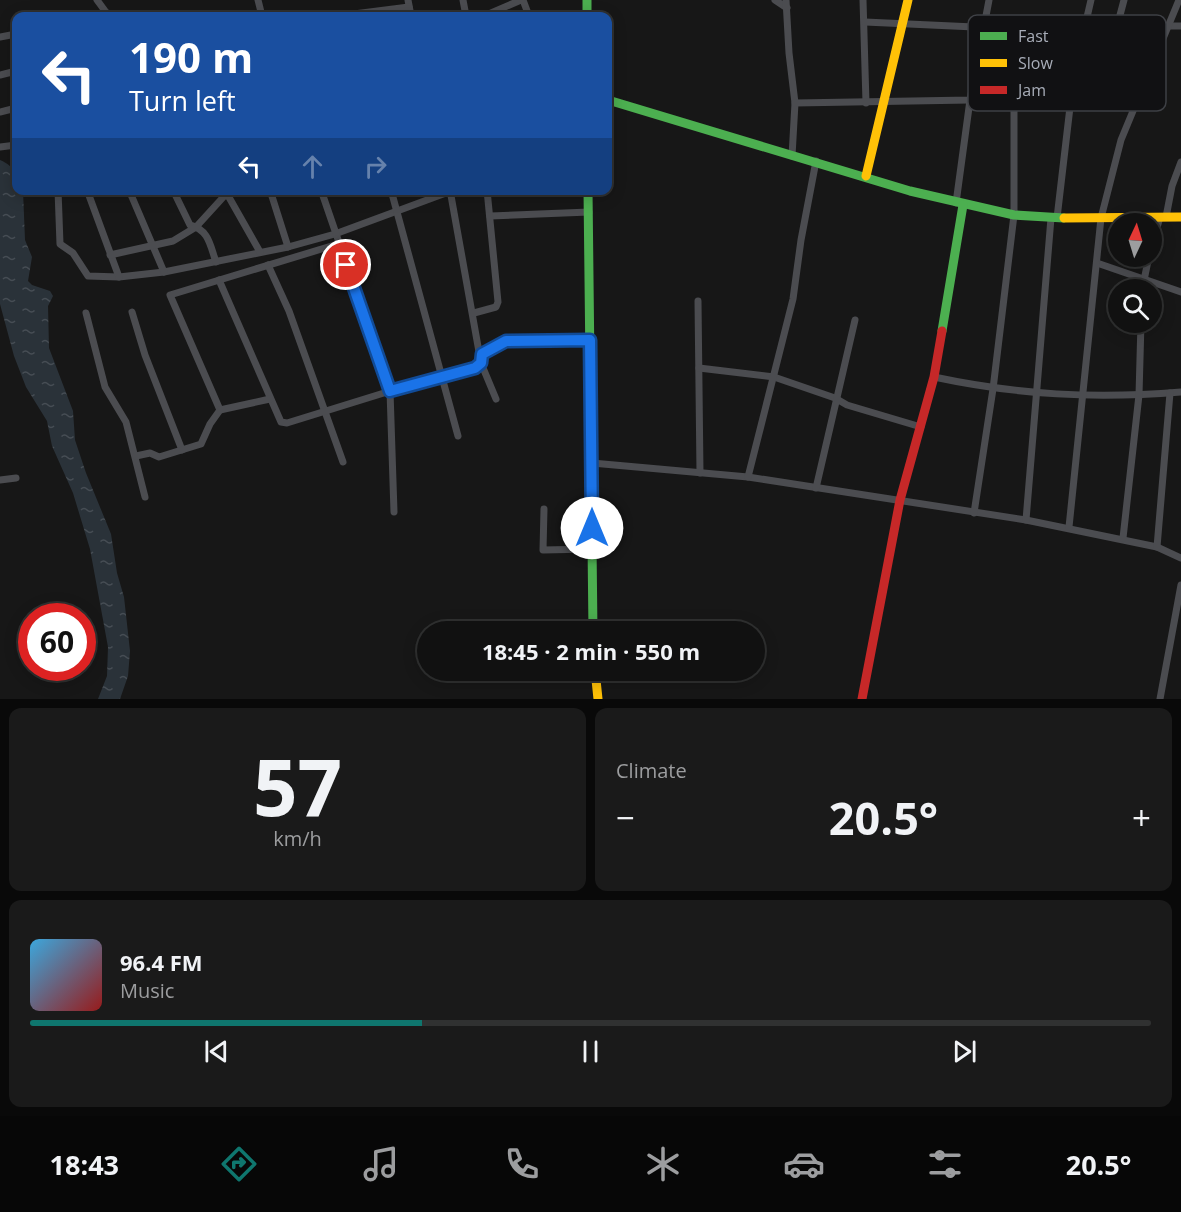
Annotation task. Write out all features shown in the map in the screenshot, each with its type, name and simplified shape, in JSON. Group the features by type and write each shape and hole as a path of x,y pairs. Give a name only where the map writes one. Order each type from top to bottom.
{"street":[{"path":"494,12 522,0"},
{"path":"775,0 787,4 789,53 795,103 792,156"},
{"path":"863,0 866,103"},
{"path":"866,176 908,0"},
{"path":"986,15 989,0"},
{"path":"1088,15 1091,0"},
{"path":"1120,15 1124,0"},
{"path":"1166,30 1179,0"},
{"path":"362,12 409,4"},
{"path":"865,22 968,27"},
{"path":"1168,26 1181,26"},
{"path":"795,103 968,100"},
{"path":"612,101 866,176 910,192 1014,215 1054,218 1181,217"},
{"path":"862,699 900,500 934,377 960,204 969,111"},
{"path":"974,513 993,389 1014,215 1014,111"},
{"path":"1026,520 1054,218 1069,111"},
{"path":"1069,527 1101,218 1114,160 1133,111"},
{"path":"748,477 793,299 802,231 816,161"},
{"path":"1163,217 1181,162"},
{"path":"58,195 60,244 73,253 88,276 119,277 164,272 288,247 335,234 440,195"},
{"path":"89,195 119,277"},
{"path":"131,195 164,272"},
{"path":"175,195 190,225 201,228 207,235 216,262"},
{"path":"110,255 173,241 196,227 223,195"},
{"path":"228,195 260,252"},
{"path":"272,195 288,247"},
{"path":"323,195 390,391 394,512"},
{"path":"393,195 458,436"},
{"path":"452,195 482,354 481,363 496,399"},
{"path":"474,314 496,307 498,302 488,195"},
{"path":"588,195 593,621"},
{"path":"490,216 589,212"},
{"path":"220,410 170,295 338,244"},
{"path":"1097,263 1142,279 1146,267"},
{"path":"268,265 289,311 343,462"},
{"path":"219,280 281,422 287,423 442,375 475,368 481,363"},
{"path":"1162,286 1181,292"},
{"path":"698,301 700,472"},
{"path":"132,312 145,355 182,450"},
{"path":"86,313 105,387 126,422 145,497"},
{"path":"816,488 855,320"},
{"path":"1123,538 1139,395 1141,333"},
{"path":"482,354 506,341 590,340"},
{"path":"699,368 774,377 836,398 847,405 921,428"},
{"path":"934,377 993,389 1037,394 1139,395 1181,392"},
{"path":"1157,547 1170,393"},
{"path":"136,456 150,453 159,457 201,444 210,424 220,410 270,399"},
{"path":"592,462 748,477 1026,520 1123,538 1180,556"},
{"path":"0,480 16,478"},
{"path":"544,509 543,550 592,549"},
{"path":"1160,699 1181,585"},
{"path":"596,681 598,699"}],"water":[{"path":"0,160 12,168 12,195 23,195 25,240 32,257 28,281 32,285 50,291 53,296 48,306 49,348 73,411 75,440 86,473 111,534 117,573 124,597 130,651 128,676 120,699 98,699 107,676 108,647 90,549 73,493 52,446 47,421 26,387 14,356 0,304"}],"traffic: fast":[{"path":"587,0 587,12"},
{"path":"612,101 910,191 1014,215 1064,218"},
{"path":"588,195 593,621"},
{"path":"942,331 963,205"}],"traffic: slow":[{"path":"866,176 908,0"},
{"path":"1064,218 1181,217"},
{"path":"596,681 598,699"}],"traffic: jam":[{"path":"862,699 900,500 934,377 942,331"}],"route":[{"path":"346,265 390,391 442,375 475,368 481,363 482,354 506,341 590,340 592,528"}]}
